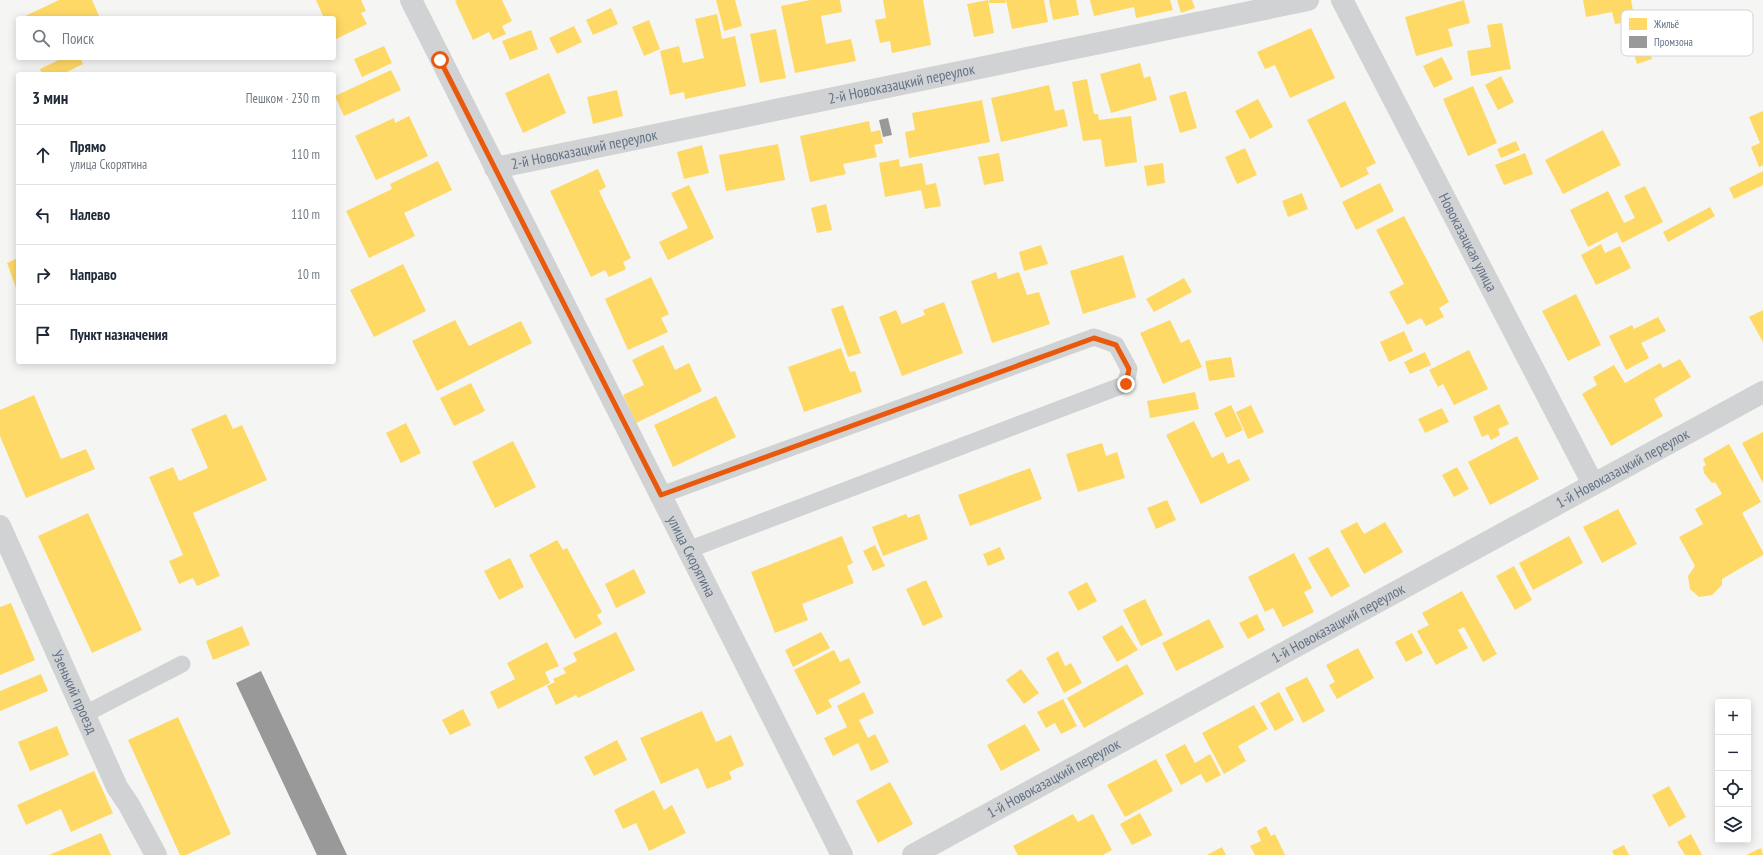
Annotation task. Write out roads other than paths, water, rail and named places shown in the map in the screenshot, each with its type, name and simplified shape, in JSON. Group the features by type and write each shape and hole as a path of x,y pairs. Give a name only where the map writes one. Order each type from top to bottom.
{"street":[{"name":"улица Скорятина","path":"411,0 842,855"},
{"name":"2-й Новоказацкий переулок","path":"496,168 1308,0"},
{"name":"Новоказацкая улица","path":"1342,0 1593,484"},
{"name":"1-й Новоказацкий переулок","path":"912,855 1763,392"},
{"name":"Узенький проезд","path":"1,529 86,714 117,787 129,805 156,855"}],"lane":[{"path":"661,495 1094,338 1116,345 1129,369 1126,384 688,550"},
{"path":"86,714 182,664"}]}
